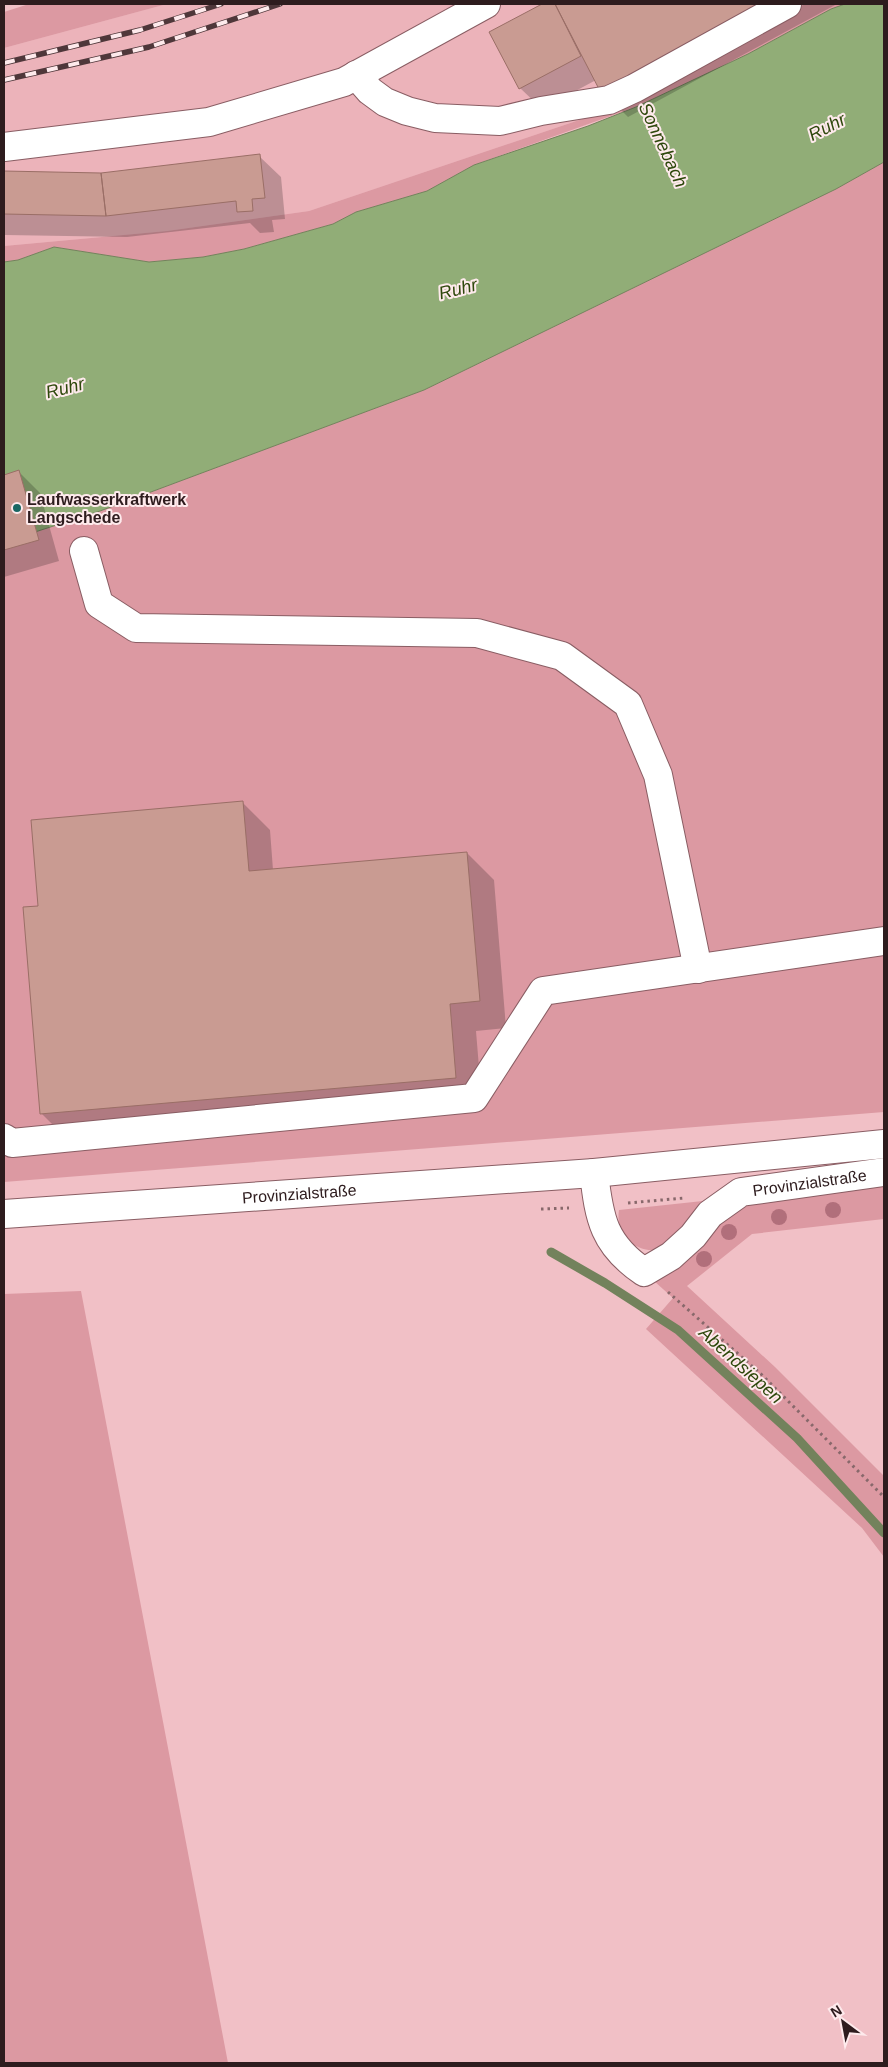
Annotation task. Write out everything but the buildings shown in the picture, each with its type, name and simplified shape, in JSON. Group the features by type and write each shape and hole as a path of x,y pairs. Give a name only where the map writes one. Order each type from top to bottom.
{"main road":[{"path":"4,146 209,122 344,82 486,4"},
{"path":"356,75 370,91 385,102 407,111 435,118 500,121 540,111 609,100 635,88 787,4"},
{"path":"84,551 98,604 136,628 476,633 562,656 628,704 658,775 698,969"},
{"path":"4,1138 12,1143 474,1098 543,991 884,941"},
{"name":"Provinzialstraße","path":"4,1214 594,1172 884,1144"},
{"path":"594,1172 598,1206 608,1236 626,1260 644,1272"},
{"name":"Provinzialstraße","path":"644,1272 671,1256 693,1236 710,1214 741,1192 884,1172"}],"path":[{"path":"598,1206 693,1197"},
{"path":"644,1272 762,1375 884,1497"}],"shaded area":[{"path":"29,4 167,4 4,48 4,12"},
{"path":"167,4 805,4 646,91 603,112 309,211 167,231 4,246 4,48"},
{"path":"805,4 845,4 831,9 748,54 636,107 474,165 427,191 356,212 333,224 244,249 203,257 149,262 54,247 18,260 4,262 4,246 167,231 309,211 603,112 646,91"},
{"path":"884,162 884,1112 4,1182 4,542 100,511 424,390 836,189"},
{"path":"884,1172 884,1219 752,1234 687,1286 775,1367 884,1476 884,1557 862,1528 646,1329 673,1298 644,1272 741,1192"},
{"path":"712,1200 678,1234 658,1249 647,1250 632,1244 620,1229 619,1210"},
{"path":"81,1291 228,2063 4,2063 4,1294"}],"water":[{"path":"845,4 884,4 884,162 836,189 424,390 100,511 4,542 4,262 18,260 54,247 149,262 203,257 244,249 333,224 356,212 427,191 474,165 588,126 636,107 748,54 831,9"}],"waterway":[{"name":"Abendsiepen","path":"551,1252 605,1283 678,1330 797,1438 884,1533"}],"railway":[{"path":"4,63 140,30 221,4"},
{"path":"4,80 149,47 280,4"}],"place":[{"name":"Laufwasserkraftwerk Langschede","path":"17,508"}],"water label":[{"name":"Ruhr","path":"827,127"},
{"name":"Sonnebach","path":"663,145"},
{"name":"Ruhr","path":"458,289"},
{"name":"Ruhr","path":"65,388"}]}
